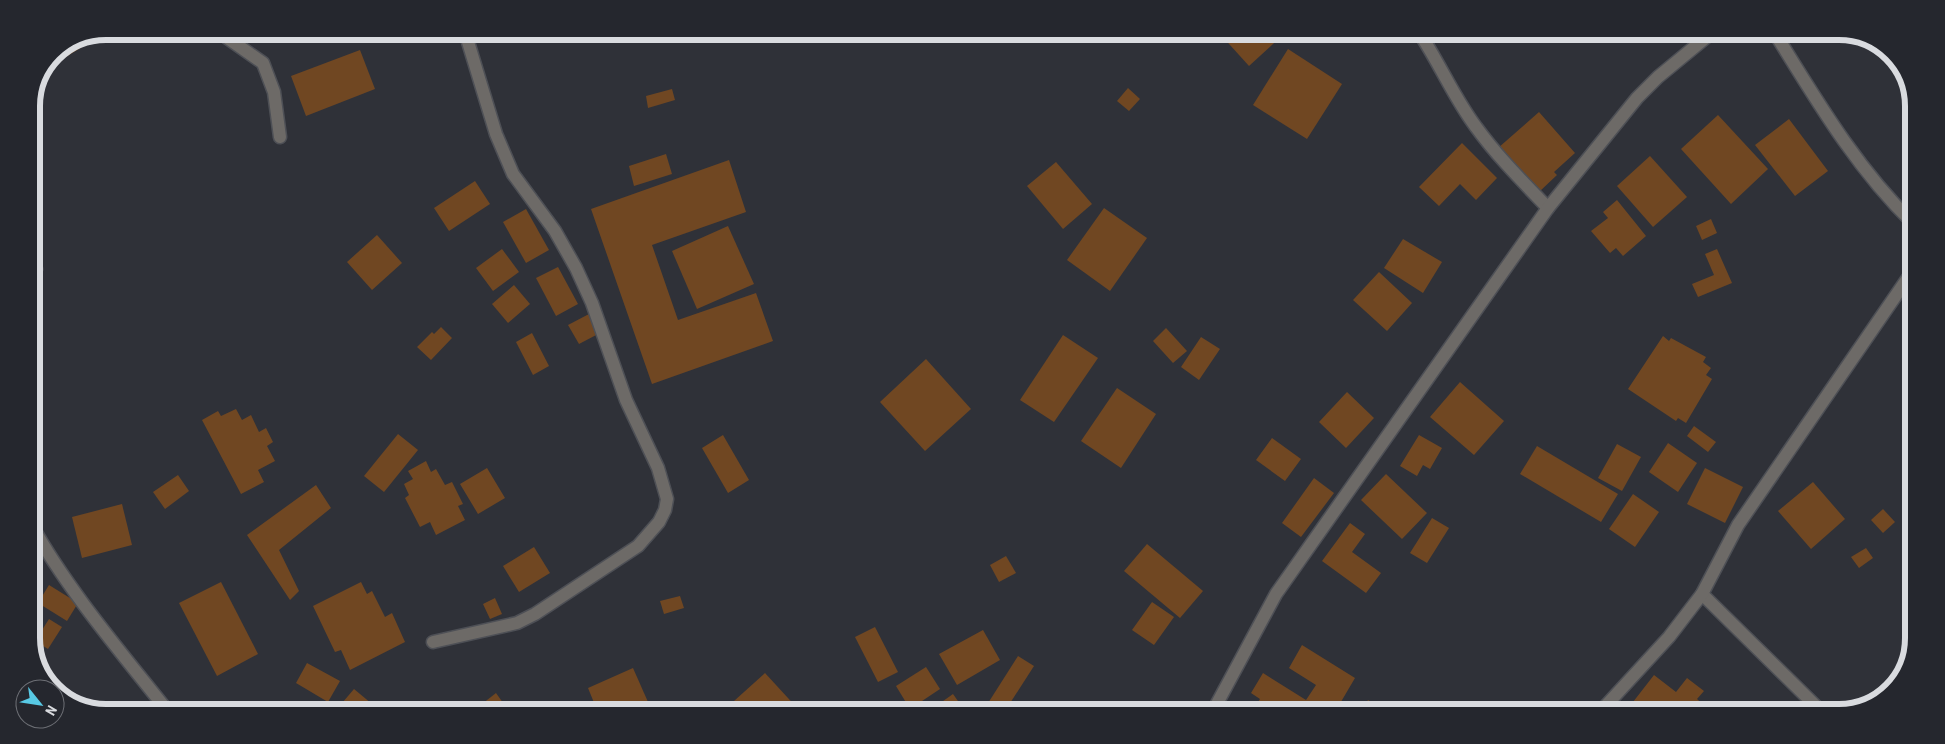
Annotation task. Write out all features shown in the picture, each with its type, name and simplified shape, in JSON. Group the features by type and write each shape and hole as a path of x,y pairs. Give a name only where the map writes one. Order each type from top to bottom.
{"street":[{"path":"230,40 263,63 274,92 280,137"},
{"path":"433,642 517,623 535,614 638,546 659,522 665,510 667,499 658,468 626,400 592,304 576,268 555,231 513,174 496,134 467,40"},
{"path":"1423,40 1457,100 1476,128 1497,154 1548,208"},
{"path":"1217,704 1276,594 1548,208 1637,98 1658,77 1703,40"},
{"path":"1779,40 1816,100 1875,184 1905,215"},
{"path":"1607,704 1669,637 1702,594 1738,526 1905,282"},
{"path":"40,541 114,644 162,704"},
{"path":"1702,594 1814,704"}],"building":[{"path":"1225,40 1277,40 1249,66"},
{"path":"91,42 56,63 70,51"},
{"path":"1288,49 1342,84 1307,139 1253,105"},
{"path":"360,50 375,89 306,116 291,76"},
{"path":"1128,88 1140,99 1129,111 1117,101"},
{"path":"672,89 675,100 648,108 646,96"},
{"path":"1539,112 1575,153 1554,172 1557,175 1538,193 1498,148"},
{"path":"1718,115 1768,169 1731,204 1681,149"},
{"path":"1789,119 1828,171 1795,196 1755,145"},
{"path":"1462,143 1497,178 1476,200 1460,184 1439,206 1419,187"},
{"path":"666,154 672,174 634,186 629,166"},
{"path":"1650,156 1687,197 1653,227 1617,186"},
{"path":"729,160 746,212 652,245 678,320 756,293 773,341 652,384 591,209"},
{"path":"1056,162 1092,204 1063,229 1027,186"},
{"path":"475,181 490,204 449,231 434,208"},
{"path":"1617,200 1646,236 1623,256 1616,248 1610,253 1591,231 1608,218 1603,212"},
{"path":"1104,208 1147,238 1110,291 1067,260"},
{"path":"526,209 549,250 526,263 503,222"},
{"path":"1711,219 1717,233 1702,240 1696,226"},
{"path":"728,226 754,284 697,309 672,251"},
{"path":"377,235 402,263 372,290 347,262"},
{"path":"1403,239 1442,262 1423,293 1384,268"},
{"path":"502,249 519,272 493,291 476,268"},
{"path":"1717,249 1732,283 1698,297 1692,284 1714,275 1705,254"},
{"path":"558,267 578,304 556,316 536,278"},
{"path":"1379,272 1412,303 1387,331 1353,300"},
{"path":"514,285 530,304 508,323 492,304"},
{"path":"589,314 600,333 579,344 568,325"},
{"path":"441,327 452,338 431,360 417,347 432,332 434,334"},
{"path":"1166,328 1187,351 1173,363 1153,341"},
{"path":"532,333 549,366 533,375 516,342"},
{"path":"1063,335 1098,358 1054,422 1020,400"},
{"path":"1663,336 1669,341 1671,338 1706,357 1703,362 1711,368 1706,375 1712,379 1686,423 1678,418 1676,421 1628,389"},
{"path":"1201,337 1220,349 1199,380 1181,367"},
{"path":"926,359 971,409 925,451 880,402"},
{"path":"1460,382 1504,421 1474,455 1430,417"},
{"path":"1117,388 1156,414 1121,468 1081,441"},
{"path":"1347,392 1374,418 1346,448 1319,422"},
{"path":"236,409 242,420 251,415 259,432 266,428 273,442 267,446 275,461 258,470 264,482 241,494 202,420 218,411 221,416"},
{"path":"1694,426 1716,442 1708,452 1687,436"},
{"path":"398,434 418,450 384,492 364,476"},
{"path":"723,435 749,480 728,493 702,448"},
{"path":"1419,435 1442,448 1430,469 1423,465 1417,476 1400,466"},
{"path":"1272,438 1301,459 1285,481 1256,460"},
{"path":"1668,443 1697,463 1678,492 1649,472"},
{"path":"1617,444 1641,457 1622,491 1598,478"},
{"path":"1537,446 1618,494 1601,522 1520,474"},
{"path":"426,461 431,472 436,469 445,485 452,482 463,504 458,506 465,520 436,535 430,522 420,527 405,498 409,495 404,484 413,479 408,471"},
{"path":"487,468 505,498 478,514 460,484"},
{"path":"1705,468 1743,487 1725,523 1687,504"},
{"path":"1386,474 1427,513 1402,539 1361,500"},
{"path":"178,475 189,491 165,509 153,492"},
{"path":"1314,478 1334,493 1301,537 1282,523"},
{"path":"1813,482 1845,519 1811,549 1778,511"},
{"path":"316,485 331,508 279,550 299,591 290,600 247,535"},
{"path":"1633,494 1659,512 1635,547 1609,529"},
{"path":"122,504 132,545 82,558 72,517"},
{"path":"1883,509 1895,522 1883,533 1871,520"},
{"path":"1432,518 1449,528 1427,563 1410,553"},
{"path":"1350,523 1365,534 1352,552 1381,573 1366,593 1322,561"},
{"path":"1147,544 1203,591 1180,618 1124,571"},
{"path":"534,547 550,573 519,592 503,566"},
{"path":"1866,548 1873,558 1859,568 1851,557"},
{"path":"1006,556 1016,573 999,582 990,565"},
{"path":"221,582 258,654 217,676 179,603"},
{"path":"361,582 367,594 372,591 385,617 392,613 405,642 350,670 341,650 335,652 313,606"},
{"path":"49,585 78,603 67,621 40,604 40,600"},
{"path":"680,596 684,608 664,614 660,601"},
{"path":"495,598 502,614 490,619 483,604"},
{"path":"1152,602 1174,617 1154,645 1132,630"},
{"path":"49,619 62,627 48,649 40,644 40,633"},
{"path":"875,627 898,672 878,682 855,637"},
{"path":"983,630 1000,660 957,685 939,654"},
{"path":"1302,645 1355,678 1340,704 1257,704 1260,699 1251,693 1263,673 1306,700 1316,685 1289,668"},
{"path":"1018,656 1034,666 1010,704 987,704"},
{"path":"307,663 340,681 328,702 296,683"},
{"path":"926,667 940,689 918,704 907,704 896,686"},
{"path":"633,668 648,702 644,704 595,704 588,688"},
{"path":"765,673 793,704 731,704"},
{"path":"1654,675 1676,692 1687,678 1704,691 1697,699 1703,704 1631,704"},
{"path":"354,689 372,704 341,704"},
{"path":"496,693 504,704 482,704"},
{"path":"953,694 960,704 939,704"},
{"path":"1368,700 1374,704 1366,704"}]}
